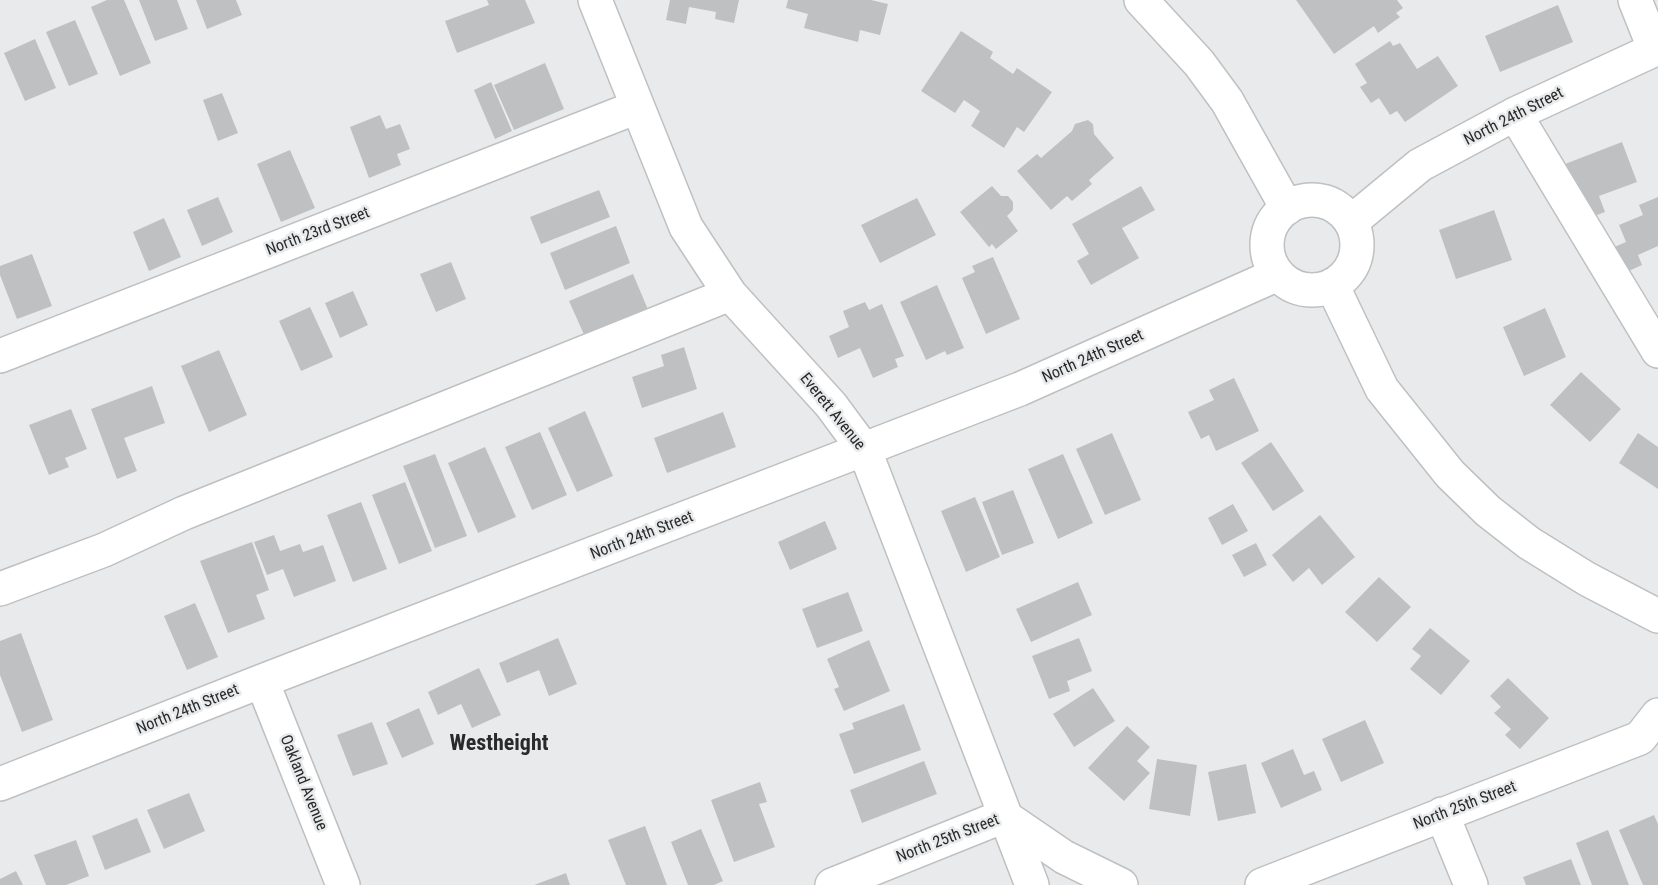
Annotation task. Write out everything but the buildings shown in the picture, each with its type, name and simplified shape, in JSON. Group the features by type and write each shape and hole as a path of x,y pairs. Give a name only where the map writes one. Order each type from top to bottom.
{"street":[{"name":"Everett Avenue","path":"595,0 686,227 730,294 831,405 865,451 1032,885"},
{"path":"1141,0 1199,63 1227,101 1287,208"},
{"path":"1635,0 1656,49"},
{"name":"North 24th Street","path":"1351,222 1420,165 1515,114 1656,49"},
{"name":"North 23rd Street","path":"0,356 637,107"},
{"path":"1515,114 1658,351"},
{"path":"1315,200 1329,203 1342,210 1351,222 1356,236 1357,250 1353,265 1344,277 1332,285 1317,290 1303,289 1289,283 1278,273 1270,260 1269,231 1276,218 1287,208 1300,201 1315,200"},
{"name":"North 24th Street","path":"0,784 262,681 865,451 1020,389 1278,273"},
{"path":"1332,285 1383,389 1450,474 1488,511 1529,543 1587,579 1658,616"},
{"path":"0,589 104,550 184,513 730,294"},
{"name":"Oakland Avenue","path":"262,681 343,885"},
{"name":"North 25th Street","path":"1262,885 1640,738 1658,714"},
{"path":"1442,814 1471,885"},
{"name":"North 25th Street","path":"832,885 1004,816 1064,857 1121,885"}],"district":[{"name":"Westheight","path":"499,744"}]}
